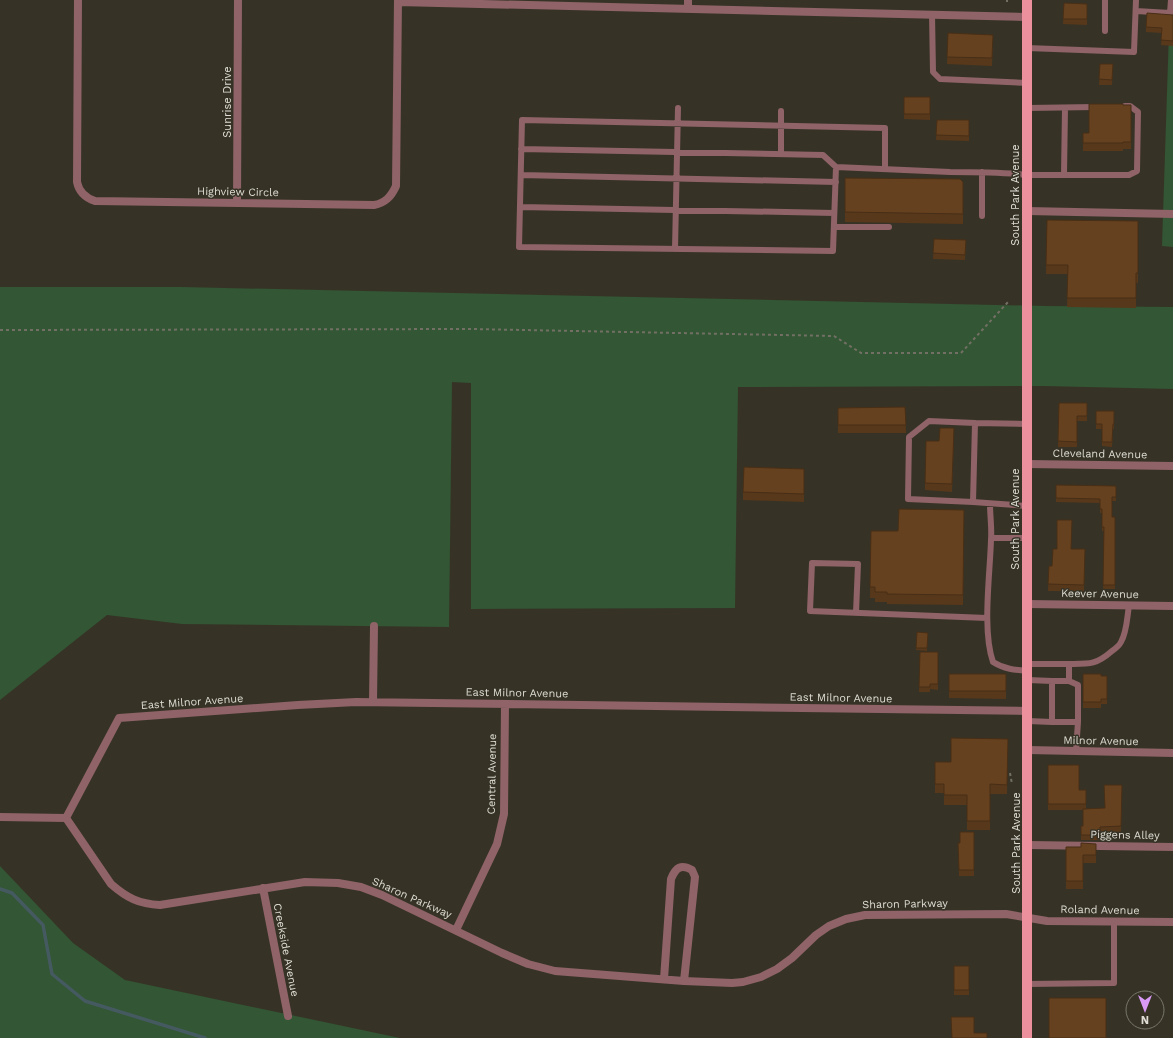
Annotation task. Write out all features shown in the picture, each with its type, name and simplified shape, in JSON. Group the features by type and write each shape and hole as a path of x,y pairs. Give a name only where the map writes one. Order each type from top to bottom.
{"main road":[{"name":"South Park Avenue","path":"1027,0 1027,1038"}],"street":[{"name":"Highview Circle","path":"78,0 77,182 82,192 88,198 95,201 374,205 386,201 392,195 396,186 398,1"},
{"name":"Sunrise Drive","path":"237,203 238,0"},
{"path":"398,1 688,4 1027,17"},
{"path":"1027,211 1173,214"},
{"name":"Cleveland Avenue","path":"1027,464 1173,466"},
{"name":"Keever Avenue","path":"1027,604 1173,606"},
{"path":"373,702 374,626"},
{"name":"East Milnor Avenue","path":"66,818 120,718 298,705 373,702 1028,716"},
{"name":"Central Avenue","path":"456,930 497,844 504,814 504,704"},
{"name":"Milnor Avenue","path":"1028,750 1173,753"},
{"path":"0,817 66,818"},
{"name":"Sharon Parkway","path":"66,818 111,884 133,900 146,905 160,905 305,882 338,883 360,887 382,895 528,964 555,971 732,984 761,977 777,969 792,958 816,935 829,926 846,918 865,915 1006,914 1027,917"},
{"name":"Piggens Alley","path":"1028,845 1173,847"},
{"path":"664,979 671,879 674,870 680,867 686,867 692,870 695,877 684,981"},
{"name":"Creekside Avenue","path":"263,888 288,1016"},
{"name":"Roland Avenue","path":"1027,917 1047,921 1173,922"}],"lane":[{"path":"1104,31 1105,0"},
{"path":"1027,48 1134,52 1136,0"},
{"path":"1136,12 1170,13 1171,0"},
{"path":"932,14 933,72 940,79 1027,83"},
{"path":"521,148 823,155 836,167 1027,174 1129,175 1137,171 1138,112 1130,106 1115,107"},
{"path":"1027,108 1101,107"},
{"path":"674,249 678,108"},
{"path":"1064,175 1065,108"},
{"path":"781,111 781,154"},
{"path":"836,167 833,251 519,247 522,120 885,128 885,169"},
{"path":"982,172 982,216"},
{"path":"521,175 836,182"},
{"path":"520,207 834,213"},
{"path":"834,227 888,227"},
{"path":"1027,424 929,421 909,437 908,499 1027,506"},
{"path":"973,502 975,423"},
{"path":"990,504 992,538 988,618 990,652 993,662 1001,667 1027,672 1052,681 1069,681 1078,685 1076,751"},
{"path":"992,538 1027,538"},
{"path":"856,613 858,564 812,563 810,611 856,613 988,618"},
{"path":"1027,672 1069,664 1088,664 1097,662 1120,643 1124,633 1129,606"},
{"path":"1069,664 1069,681"},
{"path":"1052,681 1052,722"},
{"path":"1028,716 1052,722 1078,722"},
{"path":"1027,984 1114,984 1114,921"}],"path":[{"path":"0,330 471,329 834,336 861,353 961,353 1009,301"},
{"path":"1010,773 1012,784"}],"green space":[{"path":"1170,0 1173,0 1173,247 1162,246"},
{"path":"0,287 182,287 1045,306 1173,307 1173,389 1044,386 738,387 735,608 471,609 471,383 452,382 449,627 182,624 107,615 0,700"},
{"path":"0,866 73,943 125,980 400,1038 0,1038"}],"building":[{"path":"1064,3 1087,4 1087,19 1063,19"},
{"path":"1147,13 1173,15 1173,41 1161,40 1162,28 1146,27"},
{"path":"948,33 993,35 992,58 947,57"},
{"path":"1100,64 1113,64 1112,80 1099,79"},
{"path":"904,97 930,97 930,114 904,114"},
{"path":"1089,104 1131,105 1131,142 1083,143 1083,133 1089,133"},
{"path":"937,120 969,120 969,136 936,135"},
{"path":"845,178 960,179 963,182 963,214 845,212"},
{"path":"1047,220 1138,221 1138,273 1136,273 1136,298 1067,298 1068,265 1046,265"},
{"path":"934,239 966,240 965,255 933,253"},
{"path":"1059,403 1087,403 1087,416 1077,416 1077,442 1058,441"},
{"path":"905,407 906,425 838,425 838,408"},
{"path":"1096,411 1114,411 1112,442 1102,442 1102,424 1096,424"},
{"path":"940,428 954,428 952,484 925,483 926,441 939,441"},
{"path":"744,467 804,469 804,494 743,492"},
{"path":"1056,485 1116,486 1116,497 1112,497 1112,517 1115,517 1115,585 1103,585 1104,527 1102,527 1102,509 1100,509 1100,499 1056,498"},
{"path":"899,509 964,510 963,595 887,594 887,592 875,592 875,587 870,587 871,531 898,531"},
{"path":"1057,520 1072,520 1071,549 1085,549 1084,585 1048,584 1049,566 1052,566 1053,549 1057,549"},
{"path":"917,632 928,633 927,648 916,648"},
{"path":"920,652 938,652 938,684 930,684 930,687 919,687"},
{"path":"949,674 1006,674 1006,691 949,691"},
{"path":"1083,674 1101,674 1101,676 1107,676 1107,699 1101,699 1101,702 1083,702"},
{"path":"951,738 1008,739 1007,785 990,784 990,821 967,821 967,795 944,795 944,784 935,784 935,762 951,762"},
{"path":"1048,765 1079,765 1079,790 1086,790 1086,804 1048,804"},
{"path":"1104,785 1122,785 1121,826 1100,827 1100,835 1081,835 1081,826 1083,826 1083,809 1105,808"},
{"path":"960,832 974,832 974,870 959,870 958,843 960,843"},
{"path":"1081,843 1096,844 1096,855 1083,855 1083,881 1066,881 1066,847 1081,847"},
{"path":"954,966 969,966 969,990 954,990"},
{"path":"1049,998 1106,998 1106,1038 1049,1038"},
{"path":"951,1017 974,1017 974,1033 987,1033 987,1038 952,1038"}],"waterway":[{"path":"0,889 12,893 43,925 52,974 85,1001 205,1038"}]}
